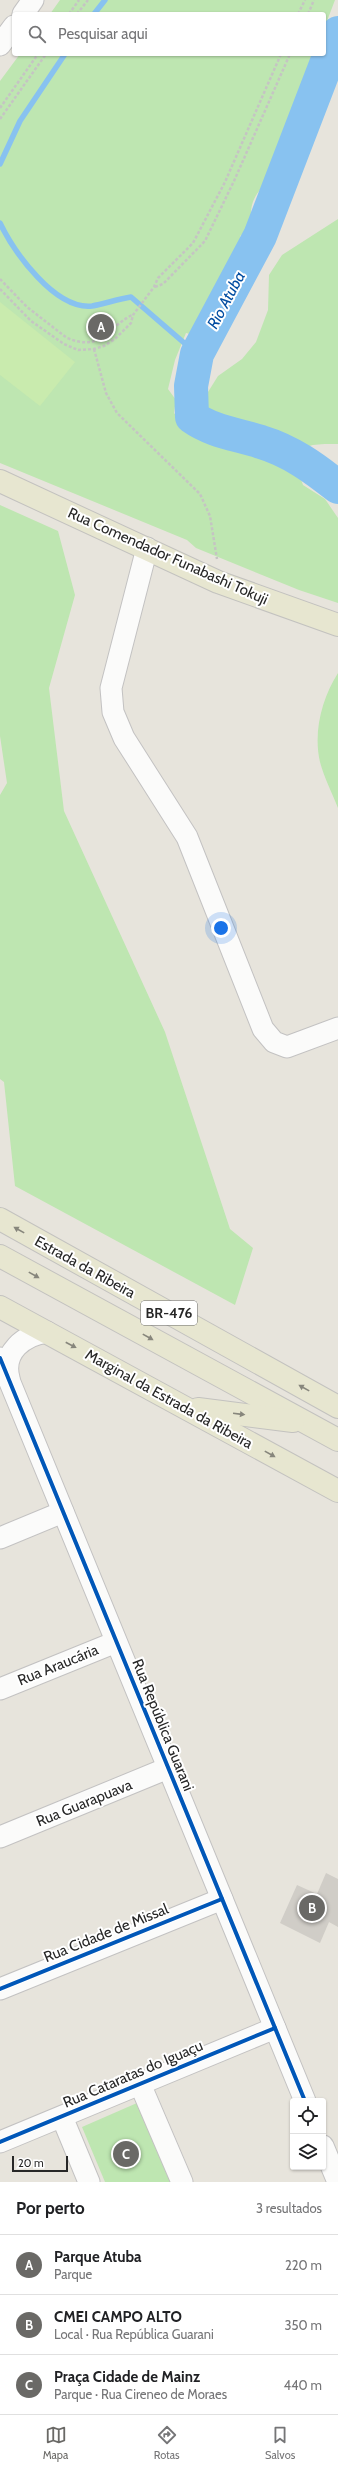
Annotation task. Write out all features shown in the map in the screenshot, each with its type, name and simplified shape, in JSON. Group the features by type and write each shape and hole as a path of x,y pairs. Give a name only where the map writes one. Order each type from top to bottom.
{"main road":[{"name":"Rua Comendador Funabashi Tokuji","path":"0,481 218,582 338,625"},
{"name":"Estrada da Ribeira","path":"0,1220 338,1407"},
{"name":"Estrada da Ribeira","path":"0,1256 338,1440"},
{"name":"Marginal da Estrada da Ribeira","path":"0,1307 338,1491"},
{"path":"186,1408 306,1423"}],"street":[{"path":"24,12 33,0"},
{"path":"0,45 12,29"},
{"path":"147,548 111,688 113,712 124,738 187,837 263,1029 274,1042 287,1047 338,1028"},
{"name":"Rua República Guarani","path":"6,1387 9,1361 14,1349 23,1339 34,1334 47,1332"},
{"name":"Rua República Guarani","path":"0,1358 6,1387 63,1512 304,2098"},
{"path":"0,1538 63,1512"},
{"name":"Rua Araucária","path":"0,1689 116,1642"},
{"name":"Rua Guarapuava","path":"0,1837 168,1768"},
{"name":"Rua Cidade de Missal","path":"0,1989 222,1899"},
{"name":"Rua Cataratas do Iguaçu","path":"0,2142 275,2028"},
{"path":"140,2084 182,2182"},
{"path":"62,2116 89,2182"},
{"path":"326,2153 338,2182"}],"path":[{"path":"70,12 79,0"},
{"path":"79,12 88,0"},
{"path":"299,12 305,0"},
{"path":"309,12 314,0"},
{"path":"0,108 37,56"},
{"path":"0,119 45,56"},
{"path":"0,289 31,321 51,336 78,350 94,349 104,346 115,338 130,323 132,315 154,287 158,278 193,243 225,182 280,56"},
{"path":"154,287 163,284 205,241 234,181 289,56"},
{"path":"0,279 27,307 67,338 74,341 85,343 99,341 124,319 132,315"},
{"path":"94,349 106,393 117,413 200,494 210,516 216,548 218,582"}],"green space":[{"path":"60,0 335,0 326,24 326,12 51,12"},
{"path":"19,56 314,56 278,154 283,161 277,180 269,180 255,197 251,213 252,228 240,236 248,245 240,262 230,262 216,294 209,321 194,335 186,333 175,360 168,389 176,400 174,413 179,419 181,408 203,400 218,376 242,359 256,342 268,310 269,275 282,255 338,219 338,444 323,444 304,448 298,451 287,461 298,471 303,485 325,499 338,518 338,603 299,590 196,548 187,540 0,463 0,81"},
{"path":"0,302 75,362 40,406 0,375"},
{"path":"0,505 58,531 75,595 49,688 64,811 165,1032 230,1229 253,1248 235,1305 15,1186 4,1082 0,1079 0,795 7,783 0,736"},
{"path":"338,673 338,808 320,762 318,751 318,727 327,693"},
{"path":"137,2103 171,2182 105,2182 82,2127"}],"building":[{"path":"326,1873 338,1879 338,1927 329,1922 320,1943 280,1923 297,1885 317,1894"}],"waterway":[{"path":"96,12 105,0"},
{"name":"Rio Atuba","path":"338,33 260,236 197,354 191,386 192,417 208,426 282,450 311,467 338,487"},
{"path":"0,164 20,121 64,56"},
{"path":"0,223 15,249 37,277 64,299 78,305 92,306 131,297 197,354"}],"cycle path":[{"path":"0,1358 304,2098"},
{"path":"0,1989 222,1899"},
{"path":"0,2142 275,2028"}],"place":[{"name":"Parque Atuba","path":"101,327"},
{"name":"CMEI CAMPO ALTO","path":"312,1908"},
{"name":"Praça Cidade de Mainz","path":"126,2154"}]}
